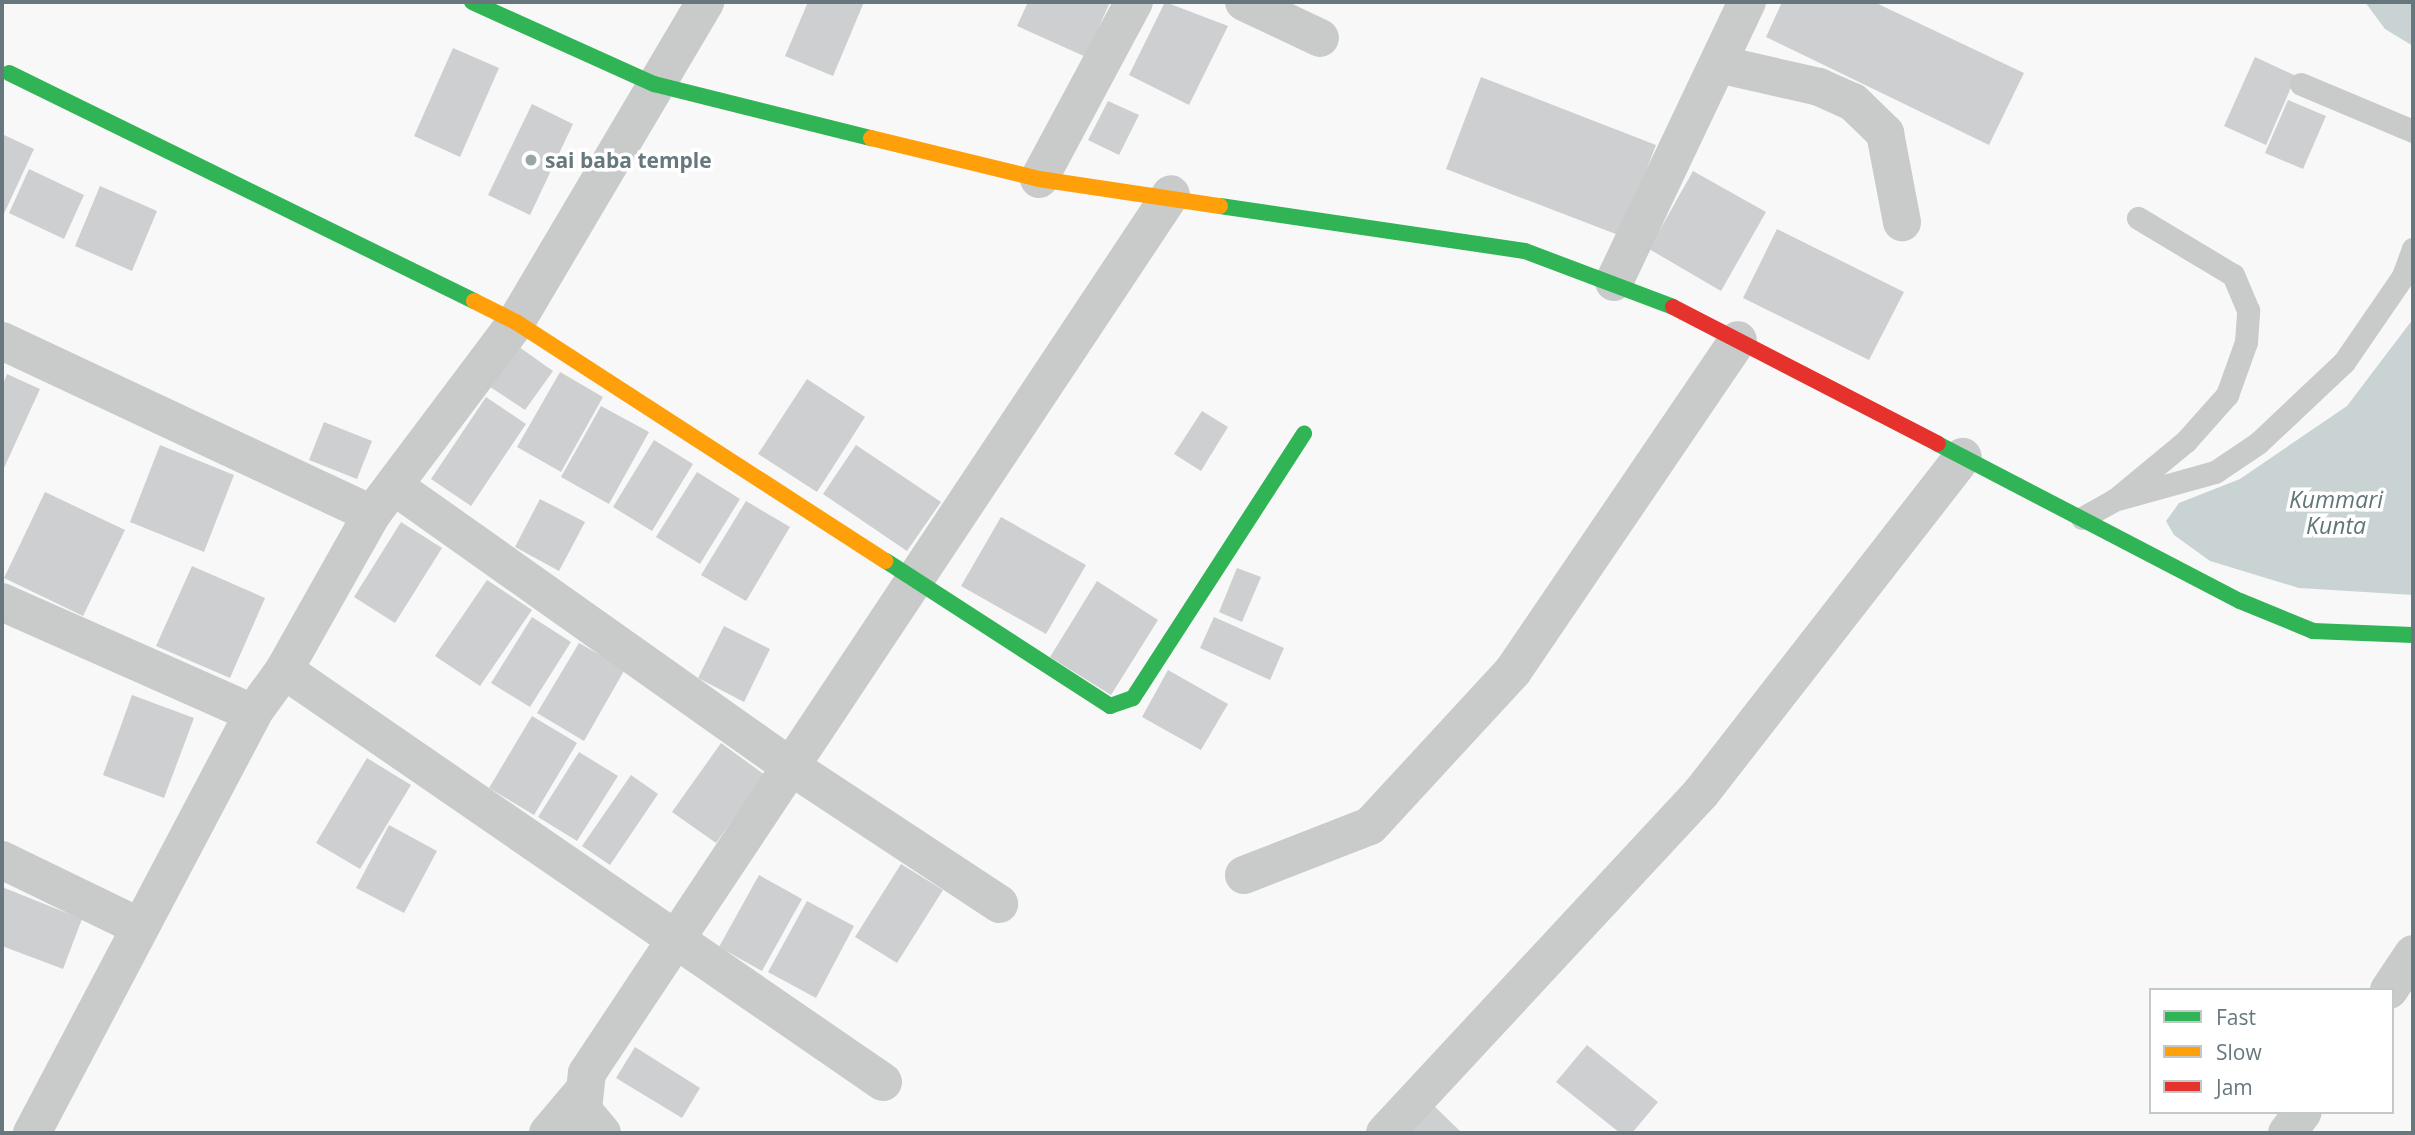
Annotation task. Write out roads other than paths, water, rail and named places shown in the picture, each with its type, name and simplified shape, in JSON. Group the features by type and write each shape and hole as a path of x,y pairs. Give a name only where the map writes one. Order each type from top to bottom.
{"street":[{"path":"472,2 654,84 1039,179 1171,194 1525,251 1614,282 1738,340 2082,518 2313,631 2413,635"},
{"path":"32,1133 253,713 284,670 383,500 516,322 654,84 705,2"},
{"path":"1039,179 1134,2"},
{"path":"1244,2 1321,38"},
{"path":"1614,282 1747,2"},
{"path":"1718,64 1819,87 1853,102 1885,133 1902,222"},
{"path":"9,73 516,322 919,581 1099,702 1121,705 1133,698 1304,434"},
{"path":"602,1133 583,1110 581,1094 587,1073 919,581 1171,194"},
{"path":"1244,875 1370,826 1388,807 1513,671 1738,340"},
{"path":"2,341 383,500 999,904"},
{"path":"1385,1133 1701,793 1963,457"},
{"path":"2,602 253,713"},
{"path":"284,670 676,944 883,1082"},
{"path":"2,859 140,927"},
{"path":"2390,988 2413,954"},
{"path":"548,1133 581,1094"},
{"path":"2287,1133 2301,1114"}],"lane":[{"path":"2301,84 2413,131"},
{"path":"2082,518 2114,500 2186,441 2227,395 2247,331 2249,310 2233,275 2138,218"},
{"path":"2114,500 2215,472 2258,443 2344,362 2403,276 2413,249"}],"water":[{"path":"2365,2 2413,2 2413,46 2385,29"},
{"name":"Kummari Kunta","path":"2413,319 2413,595 2299,588 2210,561 2174,535 2166,521 2179,503 2240,479 2347,406"}],"place":[{"name":"sai baba temple","path":"531,160"}]}
